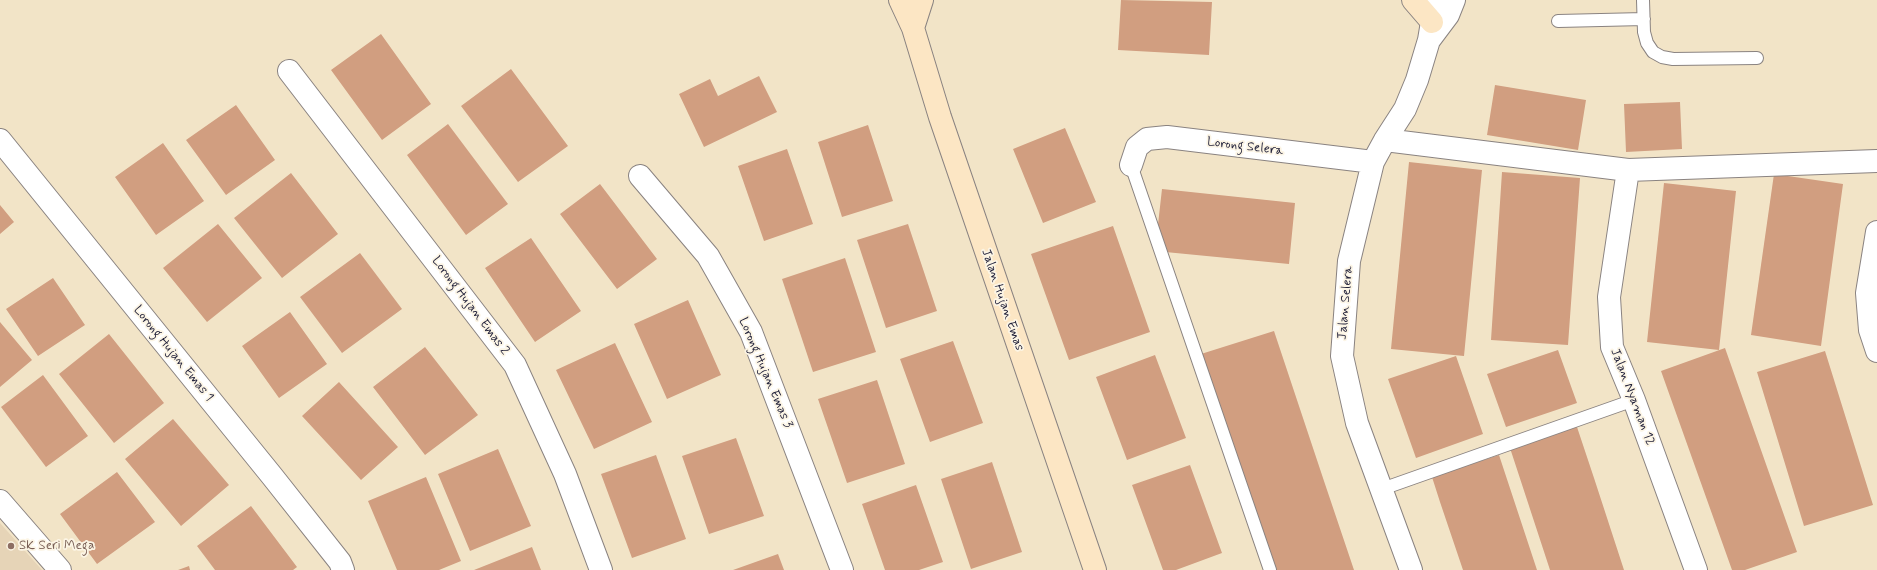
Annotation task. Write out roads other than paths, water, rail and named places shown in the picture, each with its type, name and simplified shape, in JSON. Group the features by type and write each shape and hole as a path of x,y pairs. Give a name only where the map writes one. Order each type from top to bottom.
{"street":[{"name":"Jalan Hujan Emas","path":"900,0 913,28 940,117 1095,570"},
{"path":"913,28 922,0"},
{"path":"1413,0 1430,31"},
{"name":"Jalan Selera","path":"1411,570 1357,423 1342,356 1349,261 1374,162 1385,140 1405,109 1417,80 1430,31 1432,0"},
{"name":"Jalan Selera","path":"1430,31 1448,15 1454,0"},
{"name":"Lorong Hujan Emas 2","path":"290,71 515,365 565,474 601,570"},
{"name":"Lorong Selera","path":"1131,165 1137,147 1147,139 1167,137 1374,162"},
{"name":"Lorong Hujan Emas 1","path":"0,140 272,476 340,562 343,570"},
{"path":"1385,140 1628,170 1877,161"},
{"name":"Jalan Nyaman 12","path":"1628,170 1609,297 1612,347 1634,400 1696,570"},
{"name":"Lorong Hujan Emas 3","path":"640,176 708,256 751,332 842,570"},
{"path":"1877,232 1867,294 1870,330 1877,351"},
{"path":"0,501 60,570"}],"lane":[{"path":"1644,0 1644,32 1647,43 1653,52 1662,57 1673,59 1757,58"},
{"path":"1558,21 1644,19"},
{"path":"1131,165 1270,570"},
{"path":"1382,489 1634,400"}],"place":[{"name":"SK Seri Mega","path":"11,546"}]}
